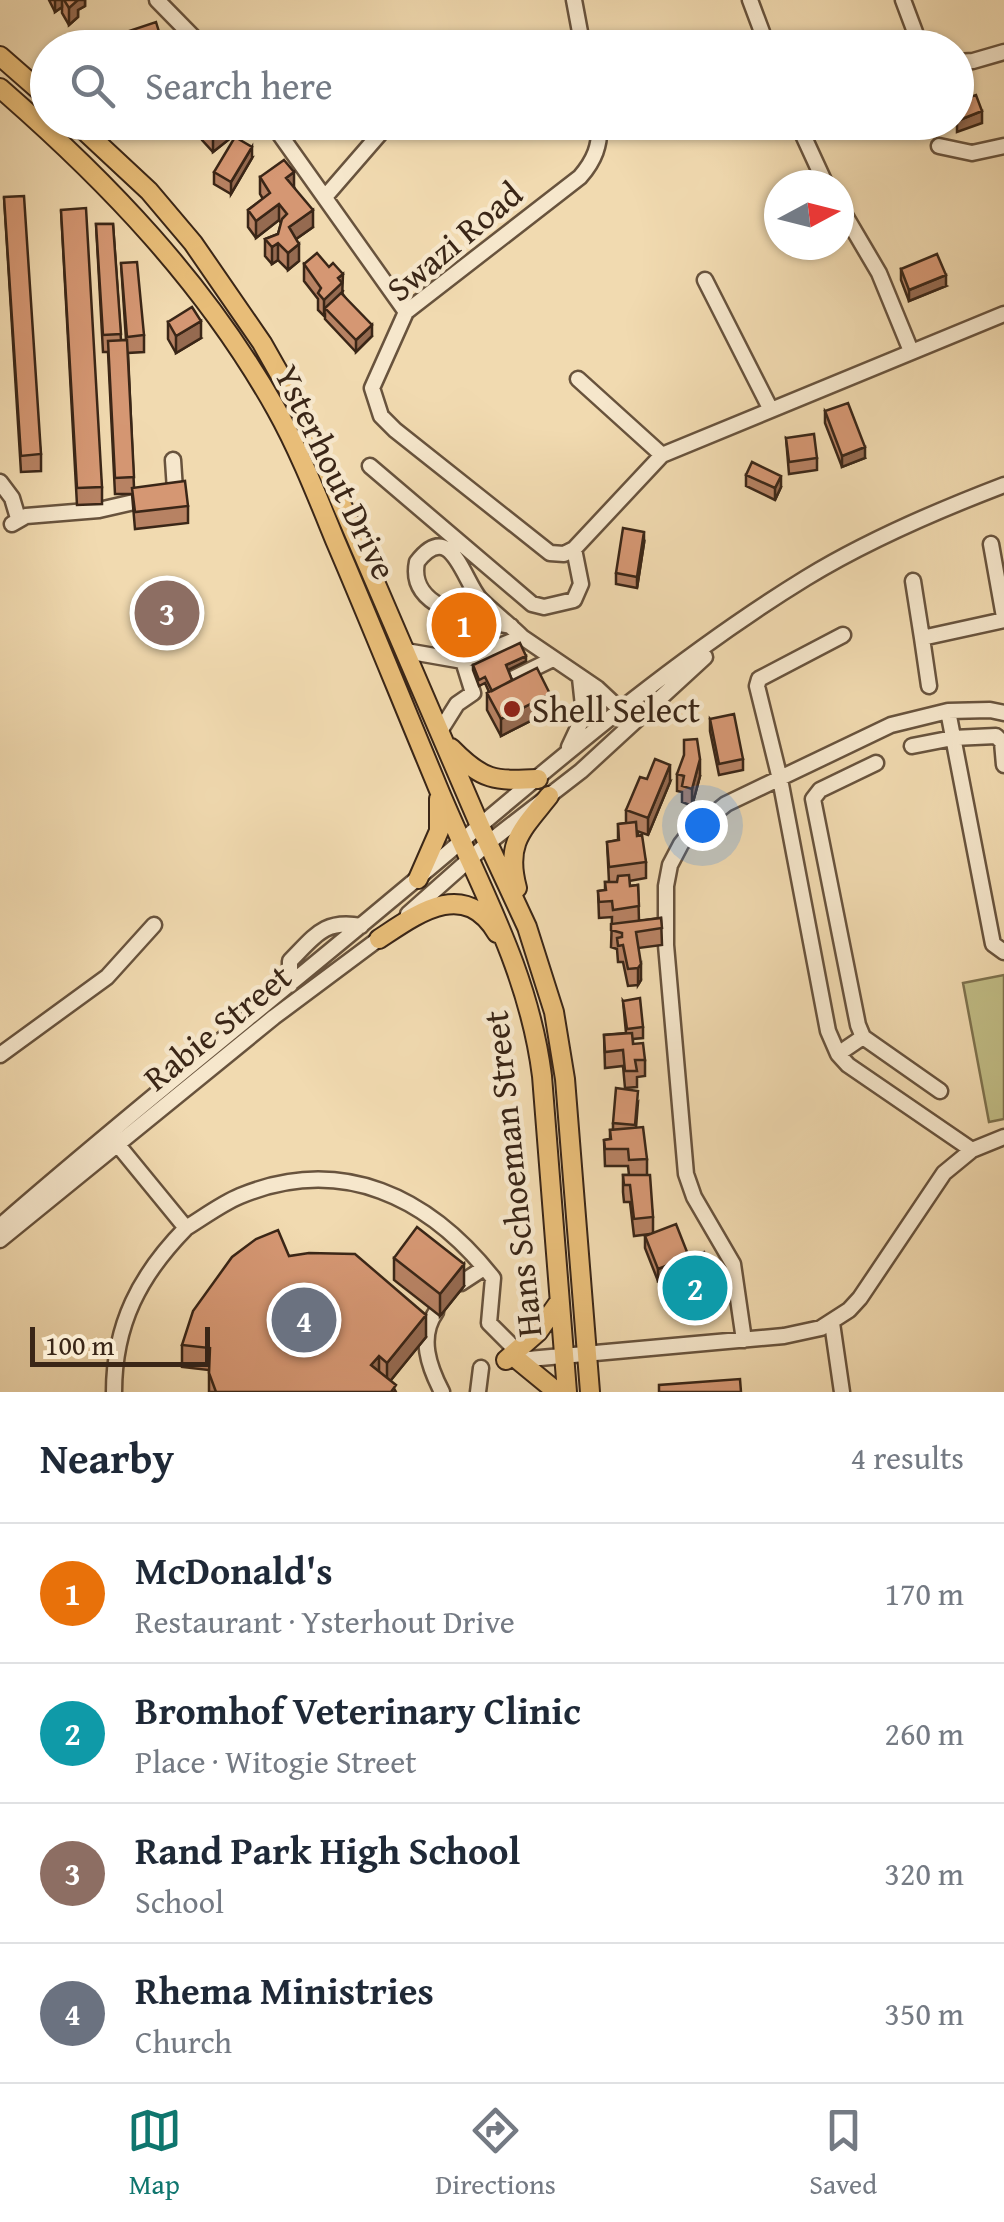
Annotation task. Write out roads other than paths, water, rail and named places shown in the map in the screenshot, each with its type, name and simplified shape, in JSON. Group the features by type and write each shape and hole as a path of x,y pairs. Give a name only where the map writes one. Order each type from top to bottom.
{"main road":[{"path":"0,56 30,82"},
{"name":"Ysterhout Drive","path":"0,88 30,115"},
{"name":"Ysterhout Drive","path":"57,140 174,260 214,312 276,409 466,850"},
{"name":"Ysterhout Drive","path":"94,140 149,191 182,230 262,343 304,418 484,834"},
{"path":"442,736 469,766 486,778 538,779"},
{"path":"418,879 439,831 440,804 435,782"},
{"path":"527,926 514,878 512,853 519,834 549,796"},
{"name":"Hans Schoeman Street","path":"484,834 527,926 554,1012 565,1079 590,1392"},
{"name":"Hans Schoeman Street","path":"466,850 504,933 522,982 536,1039 568,1392"},
{"path":"379,939 431,907 468,906 495,928 522,982"},
{"path":"557,1392 514,1357 547,1323 559,1302"}],"street":[{"path":"157,0 186,30"},
{"path":"574,0 580,30"},
{"path":"750,0 761,30"},
{"path":"903,0 914,30"},
{"path":"974,61 1004,52"},
{"path":"284,140 406,312"},
{"path":"325,197 374,140"},
{"name":"Swazi Road","path":"574,549 560,555 544,550 381,416 372,388 406,312 580,177 592,163 598,140"},
{"path":"804,140 818,170"},
{"path":"938,146 972,154 1004,146"},
{"path":"854,230 879,273 911,351"},
{"path":"705,280 771,410"},
{"path":"370,466 532,604 544,607 574,600 581,584 574,549 662,455 1004,314"},
{"path":"578,380 662,455"},
{"path":"0,482 12,498 15,521 99,510 171,493 175,490 173,460"},
{"path":"466,850 538,779 704,659 726,634 804,580 868,544 1004,484"},
{"path":"922,638 1004,618 991,544"},
{"path":"516,631 443,610 434,603 416,570 424,552 436,547 457,556 480,598 516,631 627,716"},
{"path":"913,581 928,686"},
{"path":"456,659 472,638 476,618"},
{"path":"406,651 456,659 516,631"},
{"path":"843,635 757,682 780,780 828,1031 838,1054 854,1070 945,1128 972,1150"},
{"path":"442,736 456,704 481,690 456,659"},
{"path":"510,680 553,659"},
{"path":"562,761 584,716 580,678"},
{"path":"948,711 993,944 1004,952"},
{"path":"744,1340 734,1264 694,1196 686,1174 666,945 670,864 688,834 726,804 890,724 948,711 1004,713"},
{"path":"484,834 549,796 627,716"},
{"path":"912,746 952,738 996,736 1002,742 1004,765"},
{"path":"876,763 820,790 813,799 862,1037 940,1091"},
{"name":"Rabie Street","path":"0,1226 418,879 466,850"},
{"name":"Rabie Street","path":"0,1240 274,1017 379,939 466,850"},
{"path":"290,985 290,961 318,933 334,924 361,926"},
{"path":"0,1055 108,977 154,925"},
{"path":"838,1054 862,1037"},
{"path":"114,1392 116,1349 131,1299 154,1262 186,1228 227,1202 262,1188 302,1181 344,1182 385,1192 427,1214 457,1236 492,1278 489,1324 514,1357 565,1357 800,1334 832,1322 860,1298 931,1188 972,1150 1004,1137"},
{"path":"118,1145 186,1228"},
{"path":"460,1283 484,1268"},
{"path":"436,1312 426,1329 426,1343 442,1392"},
{"path":"832,1322 842,1392"},
{"path":"478,1392 481,1368"}],"place":[{"name":"Rand Park High School","path":"167,613"},
{"name":"McDonald's","path":"464,625"},
{"name":"Shell Select","path":"512,709"},
{"name":"Bromhof Veterinary Clinic","path":"695,1288"},
{"name":"Rhema Ministries","path":"304,1320"}]}
